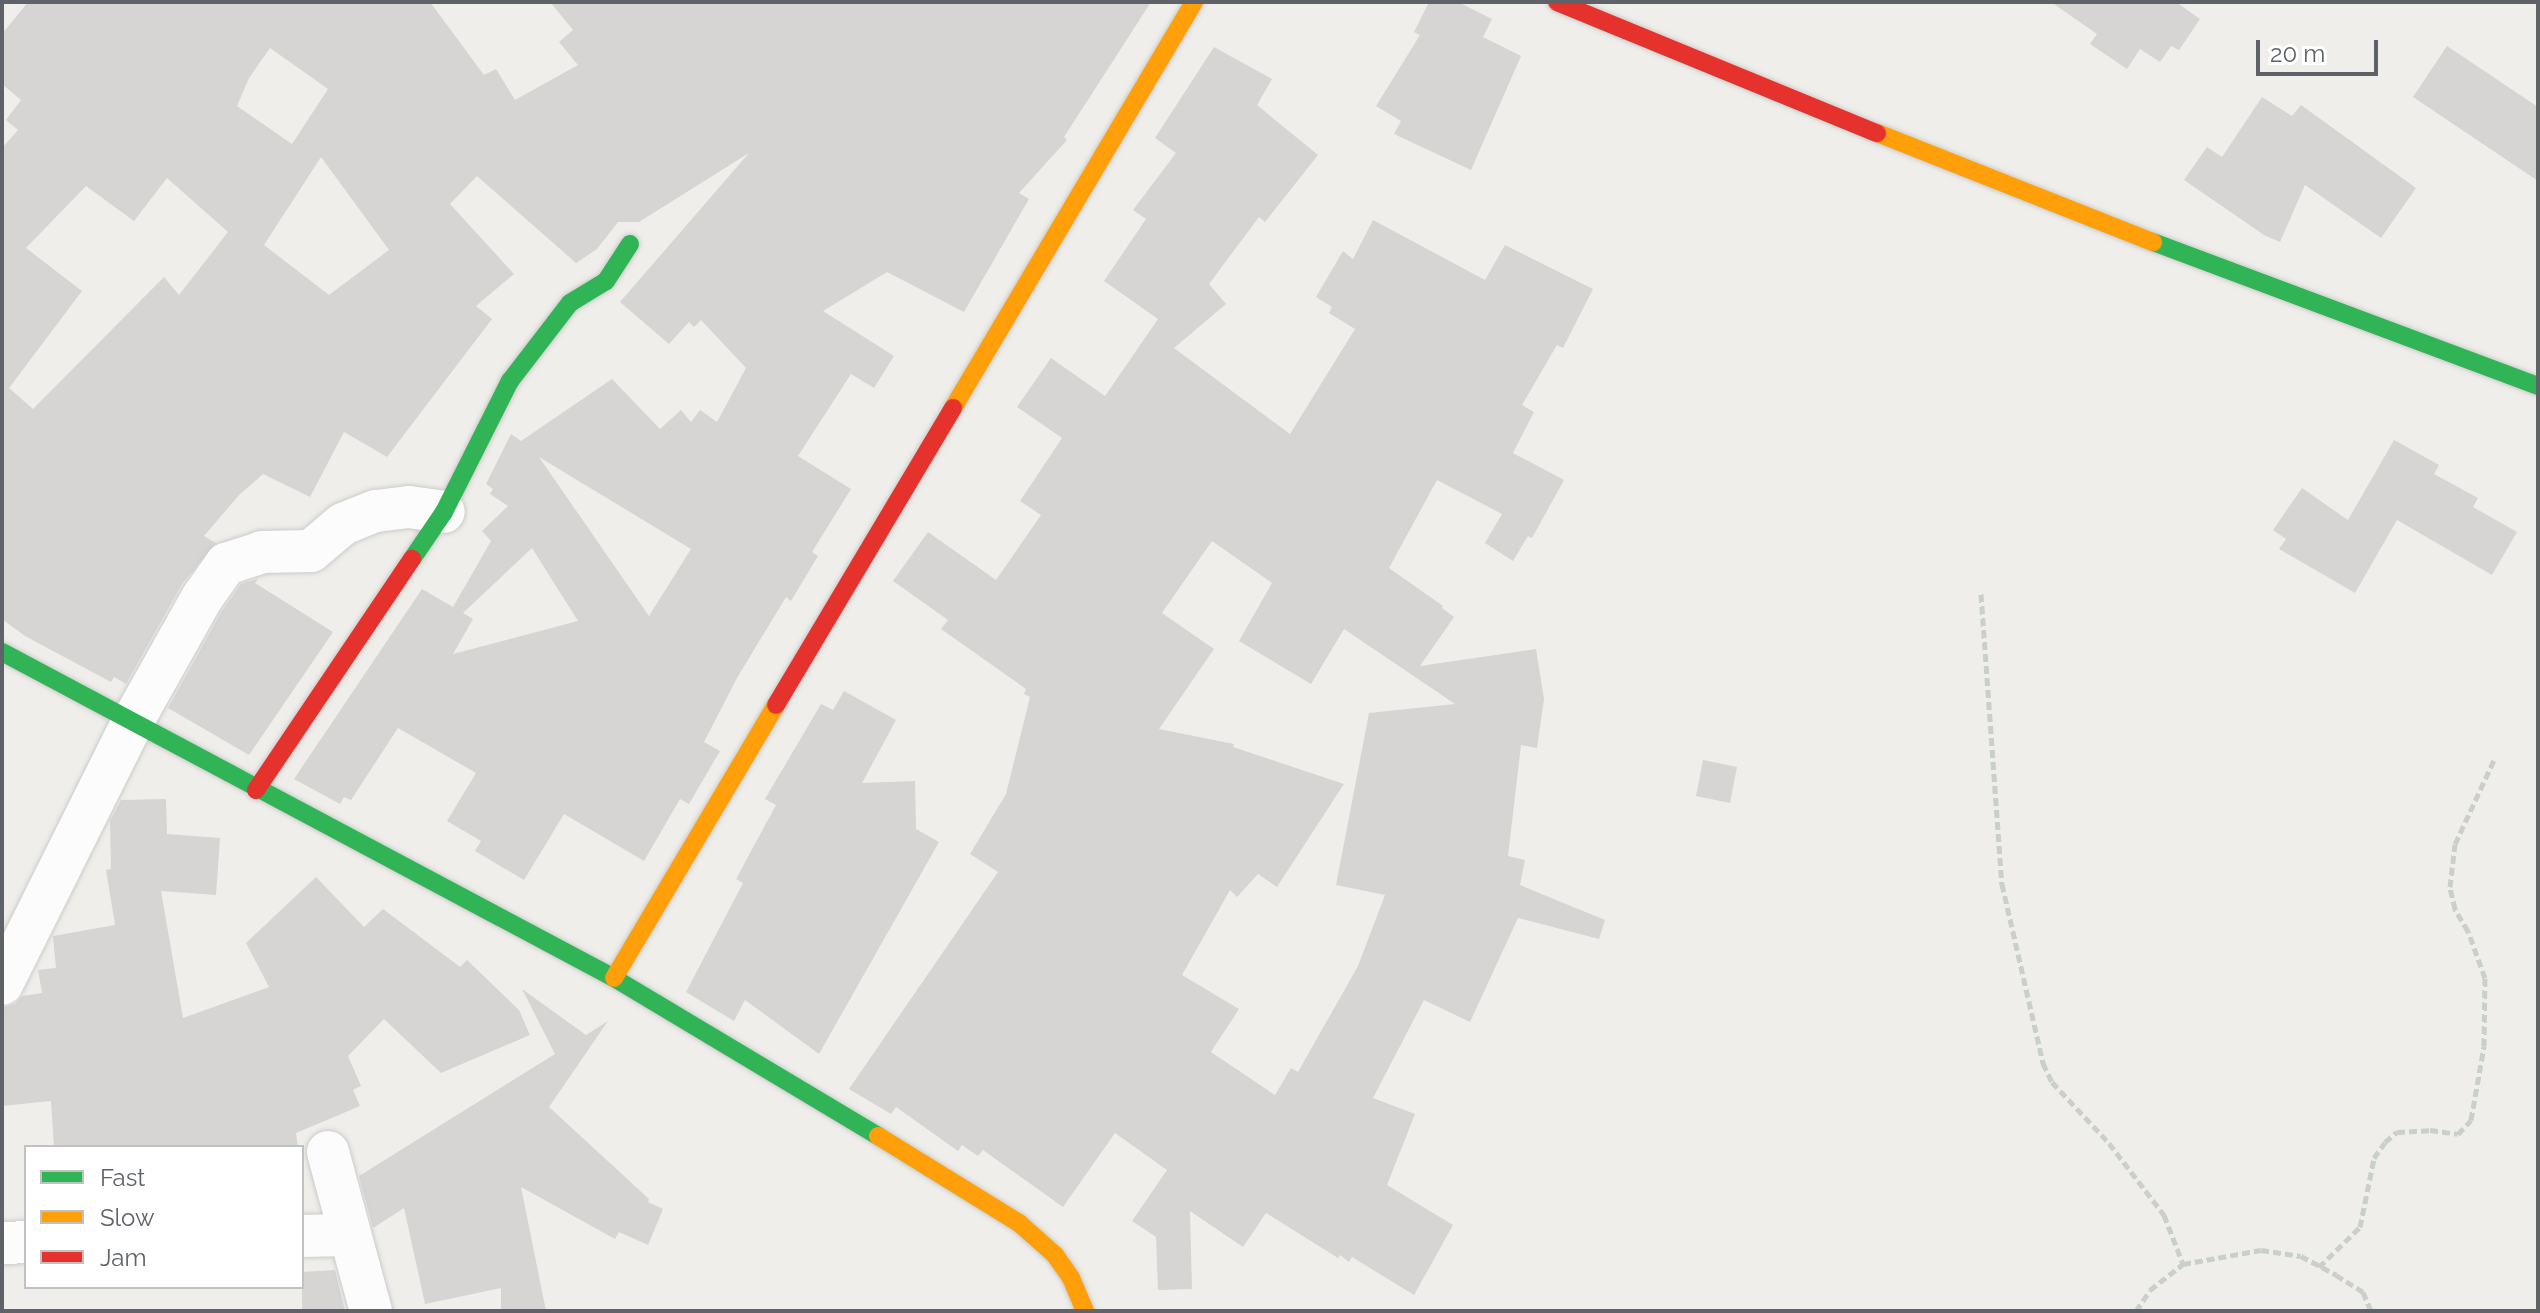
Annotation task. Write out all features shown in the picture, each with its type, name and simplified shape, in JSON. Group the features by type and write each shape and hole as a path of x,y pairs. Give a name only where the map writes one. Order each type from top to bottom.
{"street":[{"path":"614,978 1194,2"},
{"path":"1557,2 2070,212 2538,386"},
{"path":"256,790 444,512 510,381 570,303 606,281 630,244"},
{"path":"2,984 134,719 202,598 226,564 262,552 311,551 343,524 376,511 409,507 444,512"},
{"path":"2,652 134,719 256,790 614,978 1019,1223 1055,1255 1071,1278 1085,1311"},
{"path":"328,1152 371,1311"},
{"path":"304,1236 348,1235"},
{"path":"2,1243 24,1242"}],"path":[{"path":"1981,594 2002,884 2043,1063 2052,1082 2109,1143 2164,1215 2183,1264"},
{"path":"2319,1267 2360,1227 2374,1158 2385,1142 2397,1132 2430,1130 2458,1134 2471,1120 2484,1046 2485,978 2468,931 2455,909 2450,887 2455,844 2494,760"},
{"path":"2136,1311 2150,1290 2183,1264 2261,1250 2301,1256 2363,1292 2371,1311"}],"building":[{"path":"28,2 430,2 484,75 496,69 515,100 578,65 559,42 573,30 550,2 1151,2 1064,137 1067,140 1019,193 1029,199 964,312 887,272 823,311 894,356 874,388 851,374 798,456 851,489 812,552 818,556 791,601 786,597 737,678 704,742 720,751 689,804 680,799 644,861 564,814 524,880 475,851 481,841 447,821 476,773 398,728 351,800 344,797 340,804 294,779 422,589 453,607 491,541 482,531 508,506 490,494 493,489 486,484 511,434 521,441 612,379 660,429 681,410 691,422 700,410 717,422 746,368 701,320 694,327 689,322 669,344 620,302 749,153 639,222 618,222 597,249 576,263 477,176 450,204 514,274 476,306 492,319 387,457 344,432 310,497 263,474 239,495 204,536 216,543 182,584 126,684 114,677 111,682 25,636 2,619 2,148 18,130 6,120 21,100 2,84 2,34","holes":["270,48 328,89 292,144 237,106 249,78","321,157 389,250 329,295 264,245","167,178 228,232 179,295 164,277 33,409 9,388 82,291 26,248 86,186 134,221","539,457 691,549 649,616","532,548 578,621 453,654 473,619 463,613"]},
{"path":"1429,2 1458,2 1492,19 1483,37 1521,56 1471,170 1394,134 1401,121 1376,106 1420,35 1414,32"},
{"path":"2051,2 2176,2 2200,19 2179,50 2171,46 2160,62 2140,49 2127,69 2090,44 2097,34"},
{"path":"2447,46 2538,107 2538,181 2413,97"},
{"path":"1214,47 1272,79 1257,105 1318,155 1265,222 1259,217 1209,284 1226,304 1174,348 1290,434 1355,329 1329,313 1332,307 1316,297 1343,251 1353,259 1373,220 1485,280 1505,245 1593,289 1563,348 1557,345 1522,405 1534,412 1513,453 1564,480 1532,538 1528,536 1513,561 1485,543 1502,514 1437,480 1389,568 1454,617 1420,666 1536,649 1544,699 1537,748 1521,745 1508,856 1525,860 1520,885 1605,920 1599,939 1518,918 1470,1022 1424,1000 1373,1098 1415,1114 1387,1185 1453,1225 1414,1295 1352,1257 1349,1262 1340,1255 1338,1258 1266,1213 1243,1247 1190,1211 1192,1289 1158,1290 1156,1237 1132,1221 1167,1170 1115,1133 1063,1207 983,1150 978,1156 962,1145 958,1151 896,1107 891,1114 849,1089 998,872 970,854 1006,794 1030,697 1024,694 1026,689 941,629 948,620 893,581 928,532 996,580 1041,515 1020,501 1062,438 1017,407 1051,358 1105,396 1158,319 1104,281 1146,219 1133,210 1176,153 1155,138","holes":["1212,541 1272,583 1239,641 1311,684 1344,629 1455,704 1369,713 1336,885 1385,895 1358,966 1298,1072 1291,1068 1275,1095 1211,1052 1239,1009 1182,975 1230,890 1237,897 1258,874 1277,887 1344,784 1233,747 1234,744 1159,729 1214,649 1162,613"]},
{"path":"2262,97 2292,116 2301,105 2416,188 2381,238 2305,185 2280,242 2264,235 2184,180 2207,147 2222,157"},
{"path":"2394,440 2439,465 2434,474 2478,498 2473,507 2517,532 2492,575 2397,520 2355,593 2279,549 2286,539 2273,530 2302,488 2348,520"},
{"path":"258,579 255,583 333,632 249,755 168,708 222,611 241,584"},
{"path":"844,691 896,720 862,783 915,781 916,829 939,842 819,1054 745,1000 734,1021 686,992 743,883 736,879 776,805 765,799 821,704 833,710"},
{"path":"1703,760 1737,767 1730,803 1696,796"},
{"path":"166,799 167,834 220,838 216,895 161,891 183,1018 269,987 246,943 316,877 364,927 383,909 460,967 467,960 519,1010 530,1035 441,1073 384,1019 348,1056 361,1086 353,1090 360,1106 296,1133 298,1145 54,1145 51,1101 2,1106 2,1008 15,1004 22,996 42,993 38,970 56,968 53,936 115,925 106,870 111,869 110,821 121,800"},
{"path":"522,989 586,1035 608,1021 549,1107 649,1199 648,1202 663,1209 648,1245 619,1232 615,1239 521,1187 546,1311 501,1311 501,1288 425,1304 404,1208 373,1228 359,1176 555,1054"},
{"path":"335,1270 345,1311 302,1311 304,1272"}],"traffic: fast":[{"path":"2153,242 2538,386"},
{"path":"412,559 444,512 510,381 570,303 606,281 630,244"},
{"path":"2,652 614,978 878,1136"}],"traffic: slow":[{"path":"953,408 1194,2"},
{"path":"1877,133 2153,242"},
{"path":"614,978 776,705"},
{"path":"878,1136 1019,1223 1055,1255 1071,1278 1085,1311"}],"traffic: jam":[{"path":"1557,2 1877,133"},
{"path":"776,705 953,408"},
{"path":"256,790 412,559"}]}
